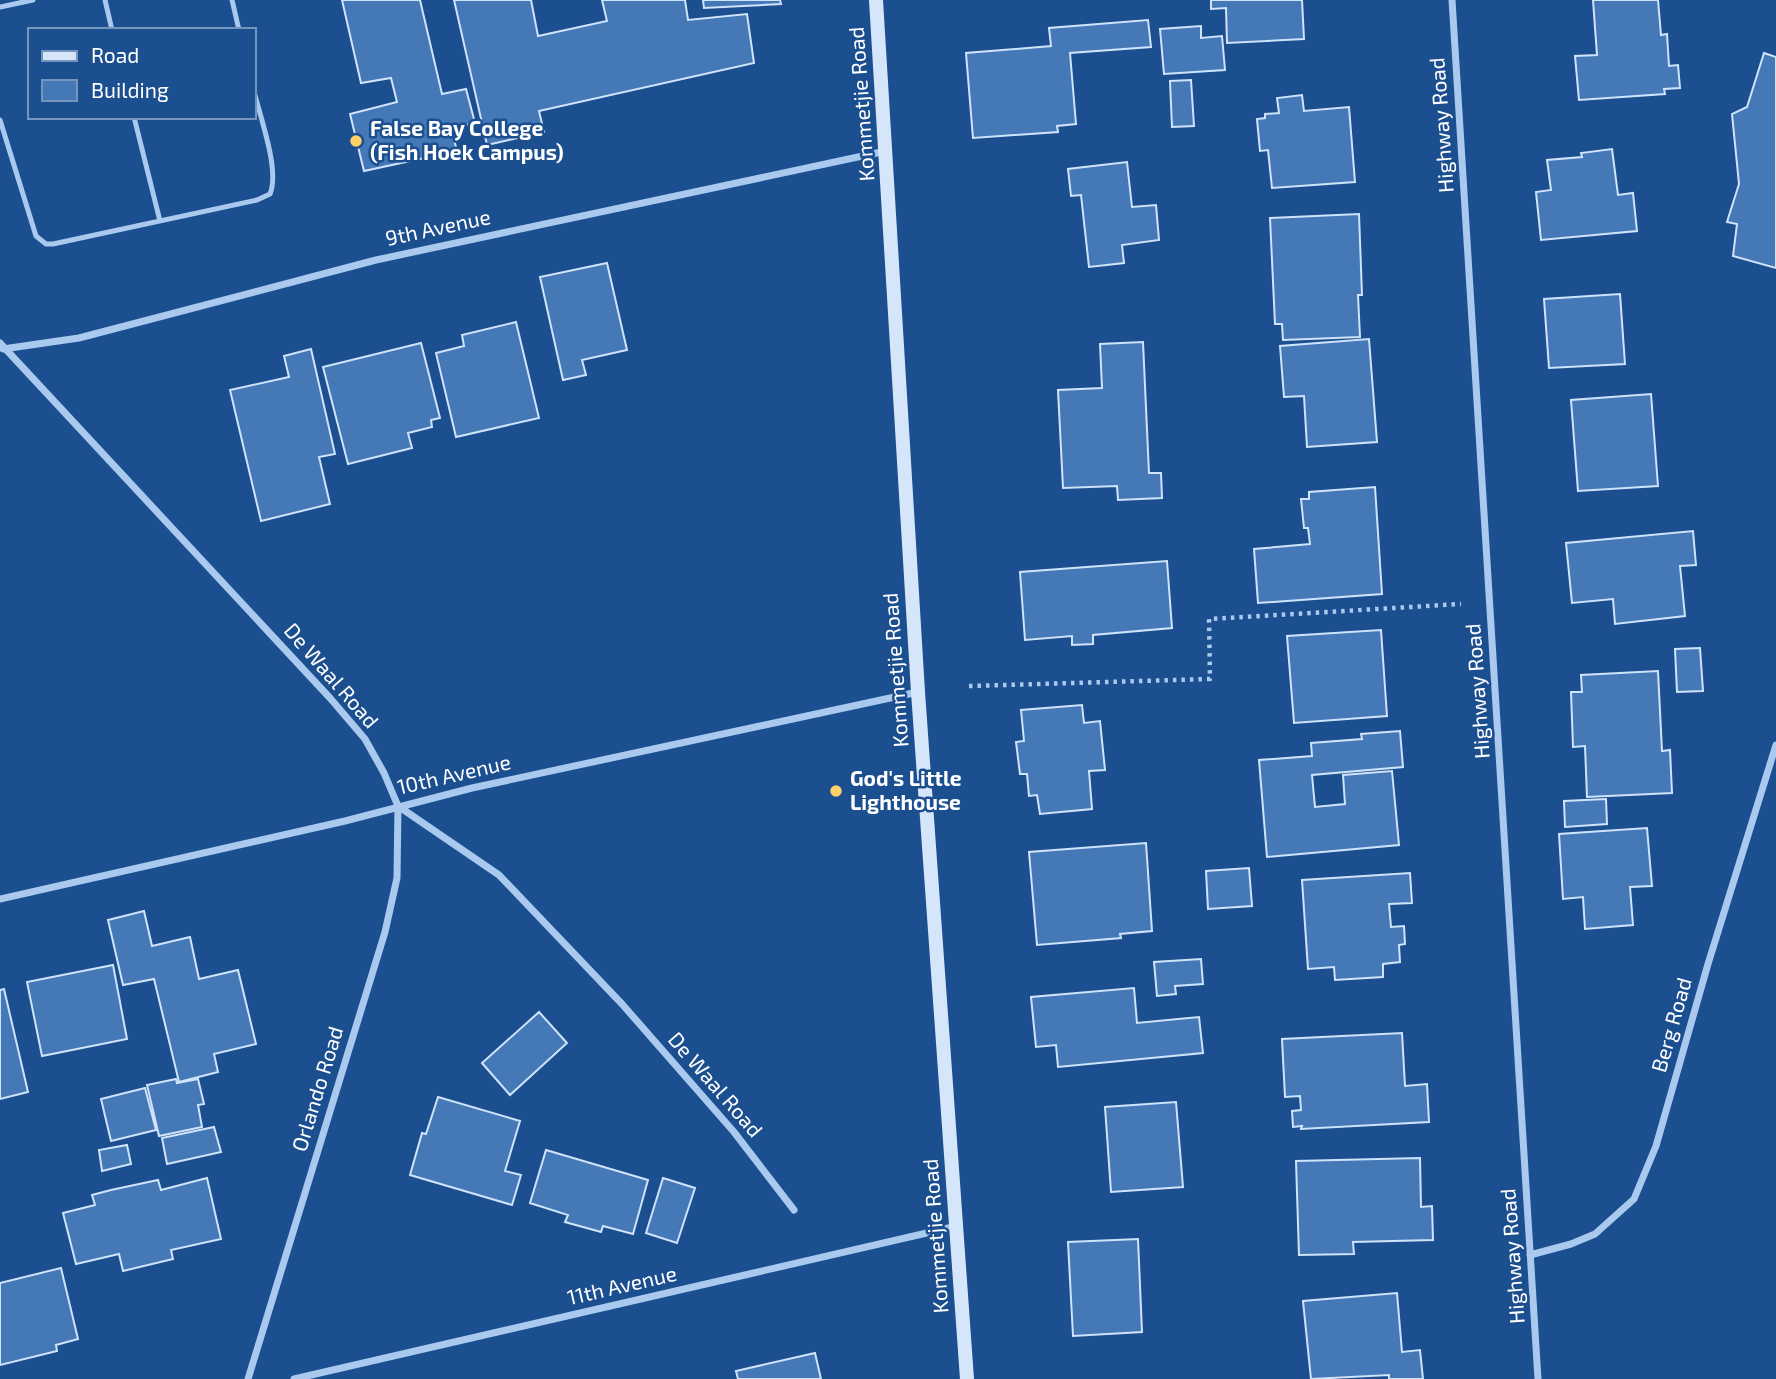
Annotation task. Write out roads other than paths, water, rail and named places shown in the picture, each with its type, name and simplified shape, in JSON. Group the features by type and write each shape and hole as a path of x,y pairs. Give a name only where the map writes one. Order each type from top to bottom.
{"main road":[{"name":"Kommetjie Road","path":"876,0 918,692 967,1379"}],"street":[{"name":"Highway Road","path":"1452,0 1538,1379"},
{"name":"9th Avenue","path":"2,347 79,338 376,260 887,151"},
{"name":"De Waal Road","path":"2,347 330,698 365,739 398,806 499,875 622,1004 734,1132 794,1210"},
{"name":"10th Avenue","path":"0,899 332,824 513,779 918,692"},
{"name":"Berg Road","path":"1530,1255 1571,1244 1595,1234 1634,1199 1656,1146 1708,964 1776,745"},
{"name":"Orlando Road","path":"248,1379 385,932 397,878 398,806"},
{"name":"11th Avenue","path":"294,1379 957,1226"}],"lane":[{"path":"0,7 33,0"},
{"path":"105,0 112,28"},
{"path":"232,0 239,28"},
{"path":"0,120 36,236 46,244 53,244 257,200 270,194 274,184 272,168 256,100"},
{"path":"134,119 160,221"}],"place":[{"name":"False Bay College (Fish Hoek Campus)","path":"356,141"},
{"name":"God's Little Lighthouse","path":"836,791"}]}
